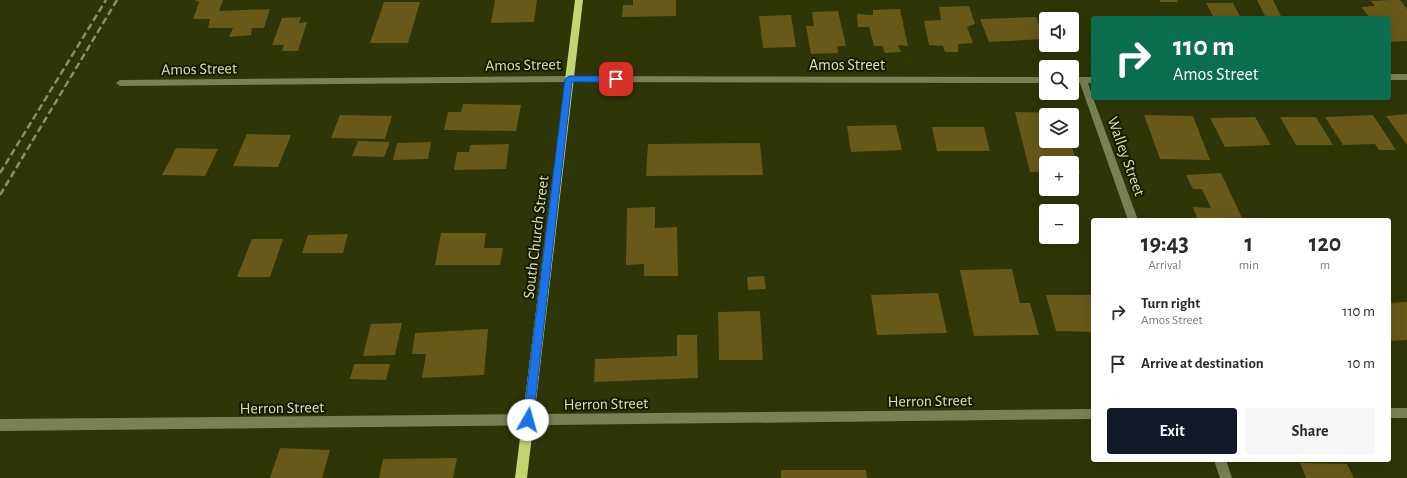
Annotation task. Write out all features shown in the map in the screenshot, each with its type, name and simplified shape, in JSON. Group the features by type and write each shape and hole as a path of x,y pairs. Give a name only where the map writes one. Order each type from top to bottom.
{"main road":[{"name":"South Church Street","path":"521,478 579,0"}],"street":[{"path":"1391,77 1407,77"},
{"name":"Amos Street","path":"120,83 569,79 1039,80"},
{"path":"1079,80 1091,80"},
{"name":"Walley Street","path":"1083,80 1132,218"},
{"path":"1391,413 1407,413"},
{"name":"Herron Street","path":"0,425 1091,414"},
{"path":"1221,462 1226,478"}],"building":[{"path":"195,0 223,0 219,11 270,9 264,28 252,28 251,35 229,37 233,28 208,28 210,19 193,19 199,2"},
{"path":"495,0 537,0 534,22 491,23"},
{"path":"633,0 676,0 676,16 622,17 623,5 633,5"},
{"path":"1159,0 1177,0 1178,2 1161,2"},
{"path":"1257,0 1273,0 1281,16 1265,16"},
{"path":"1400,0 1407,9 1407,41 1391,42 1391,16 1368,16 1361,7 1375,6 1371,1"},
{"path":"384,2 420,2 408,43 370,43"},
{"path":"1206,3 1233,3 1240,16 1213,16"},
{"path":"969,6 975,24 967,27 973,43 958,44 958,52 945,52 943,46 929,45 924,21 941,20 939,7"},
{"path":"900,9 908,46 898,45 901,52 885,53 882,46 874,46 869,27 858,27 857,14 873,15 873,10"},
{"path":"838,11 846,46 837,46 838,53 811,54 806,26 814,26 812,12"},
{"path":"791,15 796,47 763,48 759,16"},
{"path":"301,17 299,23 307,22 298,51 282,51 284,45 272,45 282,18"},
{"path":"1036,17 1039,24 1039,39 989,42 980,19"},
{"path":"463,104 521,105 516,131 444,130 448,112 461,112"},
{"path":"1015,112 1039,113 1039,148 1072,148 1075,156 1039,156 1039,172 1030,172"},
{"path":"1407,114 1407,145 1386,116"},
{"path":"340,115 392,116 385,139 331,138"},
{"path":"1144,115 1193,116 1210,160 1160,159"},
{"path":"1373,115 1396,150 1379,150 1375,144 1343,145 1325,117"},
{"path":"1255,117 1271,145 1225,147 1210,118"},
{"path":"1280,117 1316,117 1333,145 1296,145"},
{"path":"896,125 902,150 851,152 847,126"},
{"path":"932,127 984,127 990,151 937,151"},
{"path":"247,134 291,135 278,167 233,166"},
{"path":"358,141 390,142 384,157 352,156"},
{"path":"431,142 428,159 393,160 397,143"},
{"path":"760,143 763,175 646,176 648,144"},
{"path":"509,144 506,169 454,170 457,152 469,152 470,145"},
{"path":"176,148 218,149 205,176 162,175"},
{"path":"1221,173 1242,218 1197,218 1193,207 1211,208 1202,189 1193,189 1186,175"},
{"path":"655,207 655,228 677,227 678,276 644,276 644,264 626,265 627,208"},
{"path":"441,233 486,233 484,248 503,248 500,265 435,265"},
{"path":"348,234 343,253 302,253 308,235"},
{"path":"252,239 283,239 270,277 237,277"},
{"path":"1012,269 1020,303 1030,303 1039,335 974,336 960,270"},
{"path":"764,276 766,289 748,290 747,277"},
{"path":"938,293 947,333 877,335 871,295"},
{"path":"1046,295 1091,295 1091,332 1056,331"},
{"path":"1407,302 1407,340 1391,341 1391,303"},
{"path":"760,311 763,360 719,360 718,312"},
{"path":"402,323 395,355 363,356 371,324"},
{"path":"488,329 484,375 422,378 426,354 412,354 415,333"},
{"path":"677,335 697,335 698,378 594,382 595,359 677,356"},
{"path":"354,364 390,364 386,380 350,379"},
{"path":"280,448 330,450 322,478 270,478"},
{"path":"457,458 453,478 379,478 383,459"},
{"path":"1300,463 1347,464 1354,478 1306,478"},
{"path":"781,470 866,470 867,478 781,478"}],"railway":[{"path":"0,173 106,0"},
{"path":"0,195 117,0"}],"route":[{"path":"528,420 569,79 616,79"}]}
